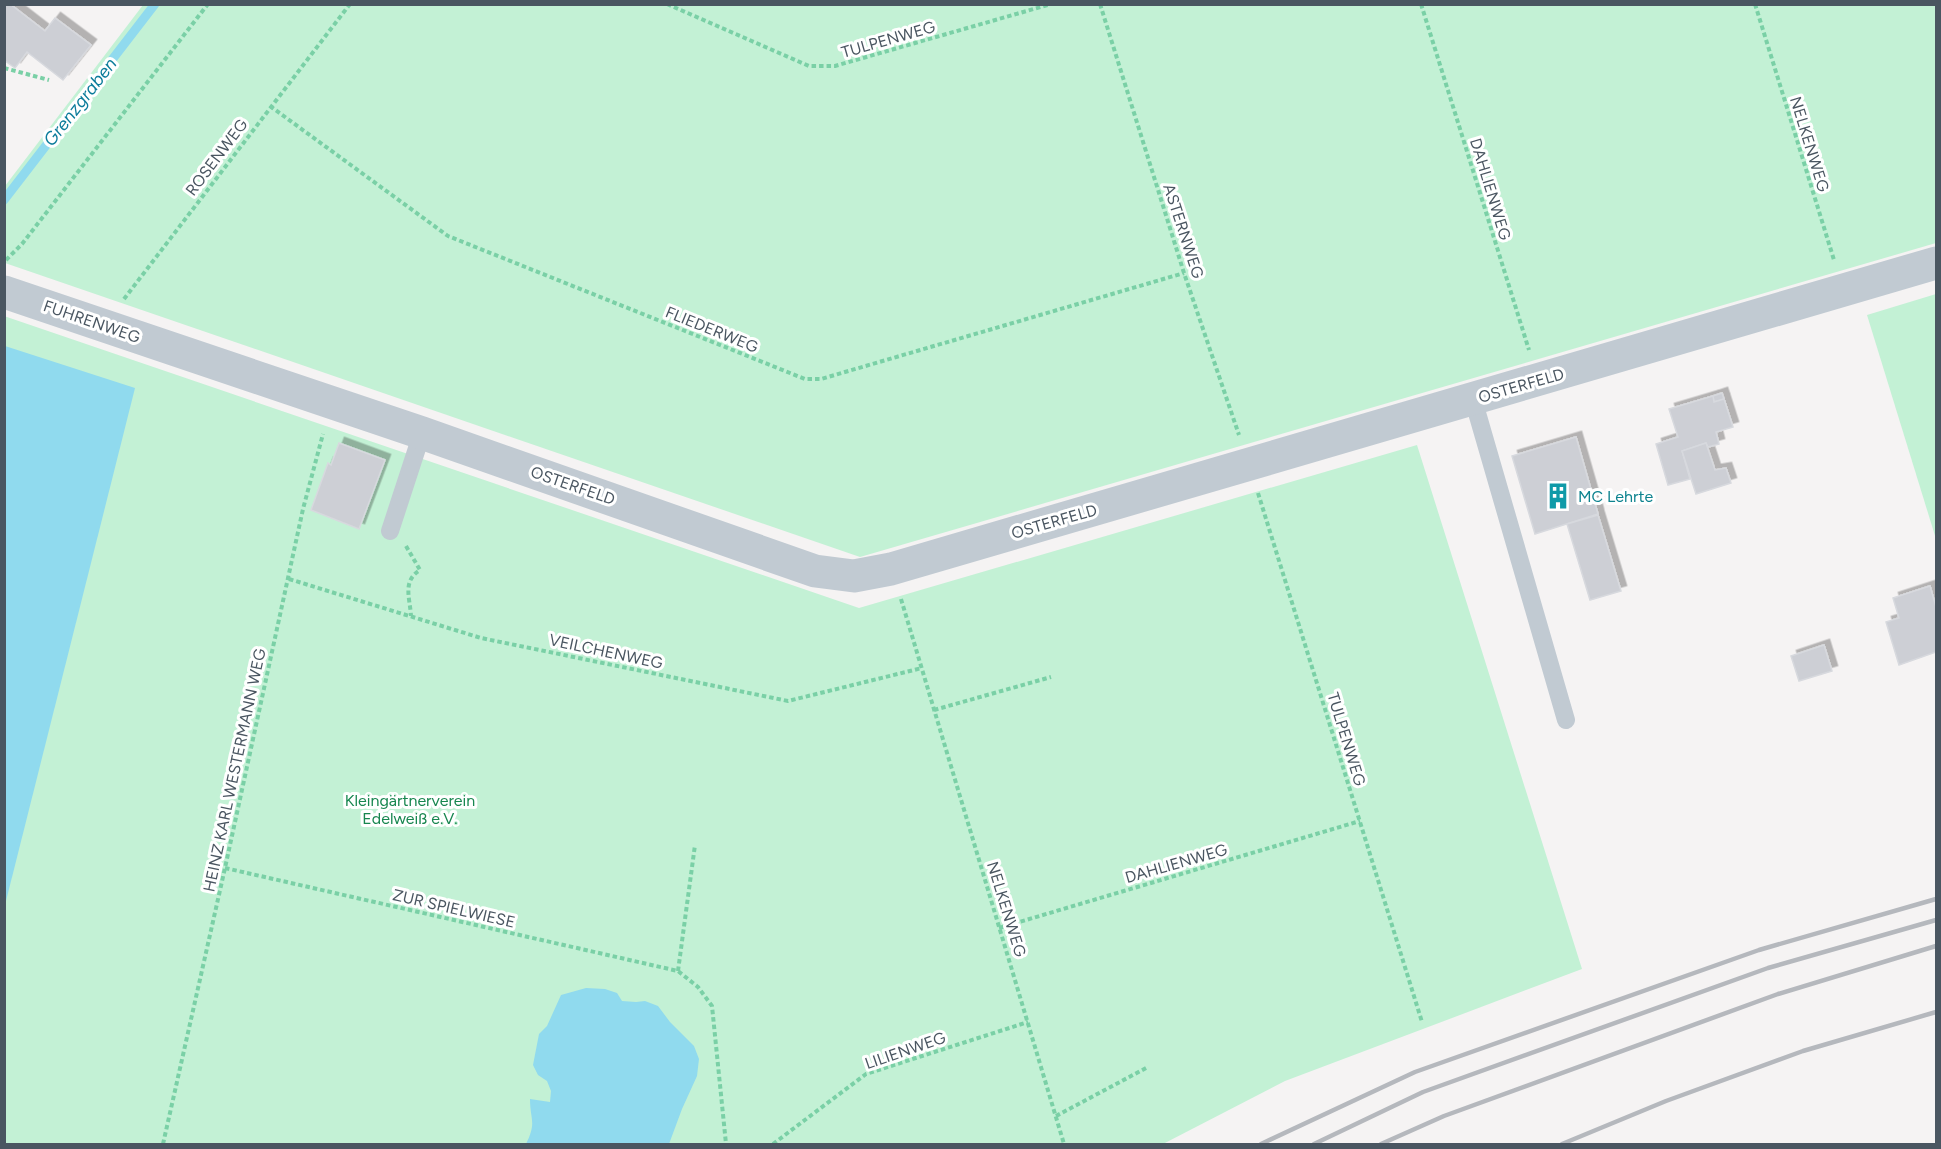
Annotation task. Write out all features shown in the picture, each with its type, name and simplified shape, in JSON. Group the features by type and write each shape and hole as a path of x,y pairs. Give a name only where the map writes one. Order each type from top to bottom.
{"street":[{"name":"OSTERFELD","path":"180,350 816,570 854,576 891,569 1936,263"},
{"name":"FUHRENWEG","path":"4,292 180,350"}],"lane":[{"path":"1473,399 1566,720"},
{"path":"390,531 422,433"}],"path":[{"path":"4,262 22,244 208,4"},
{"name":"ROSENWEG","path":"103,326 350,4"},
{"name":"TULPENWEG","path":"667,4 809,66 835,66 1051,4"},
{"name":"ASTERNWEG","path":"1100,4 1184,273 1248,464"},
{"name":"DAHLIENWEG","path":"1421,4 1538,380"},
{"name":"NELKENWEG","path":"1755,4 1843,290"},
{"path":"4,68 49,80"},
{"name":"FLIEDERWEG","path":"270,106 448,236 805,379 821,379 1184,273"},
{"name":"HEINZ KARL WESTERMANN WEG","path":"163,1144 303,509 332,402"},
{"name":"TULPENWEG","path":"1248,464 1422,1022"},
{"path":"390,531 401,538 420,570 413,574 407,588 411,616"},
{"name":"NELKENWEG","path":"891,569 1064,1144"},
{"name":"VEILCHENWEG","path":"289,579 481,638 788,701 922,668"},
{"path":"934,710 1051,677"},
{"name":"DAHLIENWEG","path":"999,928 1360,821"},
{"path":"678,971 695,845"},
{"name":"ZUR SPIELWIESE","path":"225,868 678,971 698,987 712,1006 726,1144"},
{"name":"LILIENWEG","path":"773,1144 866,1074 1028,1022"},
{"path":"1056,1116 1148,1068"}],"green space":[{"path":"143,5 1936,5 1936,243 860,557 5,263 5,186"},
{"path":"1936,294 1936,539 1867,315"},
{"name":"Kleingärtnerverein Edelweiß e.V.","path":"4,316 859,608 1417,445 1582,969 1285,1081 1163,1144 5,1144"}],"water":[{"path":"4,346 135,388 5,905"},
{"path":"586,988 605,989 617,993 622,1001 645,1001 658,1006 694,1046 699,1059 697,1076 669,1144 526,1144 532,1126 530,1099 550,1102 551,1091 547,1081 538,1075 533,1065 539,1034 547,1026 561,995"}],"building":[{"path":"4,4 10,4 45,31 55,18 91,45 63,80 27,52 15,68 4,60"},
{"path":"1722,393 1724,399 1714,402 1713,396"},
{"path":"1713,396 1714,402 1724,399 1733,427 1716,432 1719,444 1708,447 1706,443 1682,451 1690,479 1668,485 1656,444 1678,437 1669,409"},
{"name":"MC Lehrte","path":"1576,437 1598,514 1535,534 1512,456"},
{"path":"339,443 385,460 359,529 311,510 328,463 331,465"},
{"path":"1706,443 1715,470 1726,468 1731,483 1696,494 1682,451"},
{"path":"1598,515 1621,591 1590,600 1567,524"},
{"path":"1930,586 1936,607 1936,652 1899,665 1886,622 1899,618 1893,598"},
{"path":"1824,645 1832,671 1799,681 1791,656"}],"waterway":[{"name":"Grenzgraben","path":"4,200 155,4"}],"railway":[{"path":"1261,1144 1415,1072 1759,950 1936,899"},
{"path":"1314,1144 1423,1092 1768,968 1936,920"},
{"path":"1381,1144 1444,1116 1778,994 1936,946"},
{"path":"1562,1144 1666,1101 1803,1051 1936,1012"}],"place":[{"name":"MC Lehrte","path":"1558,496"}]}
